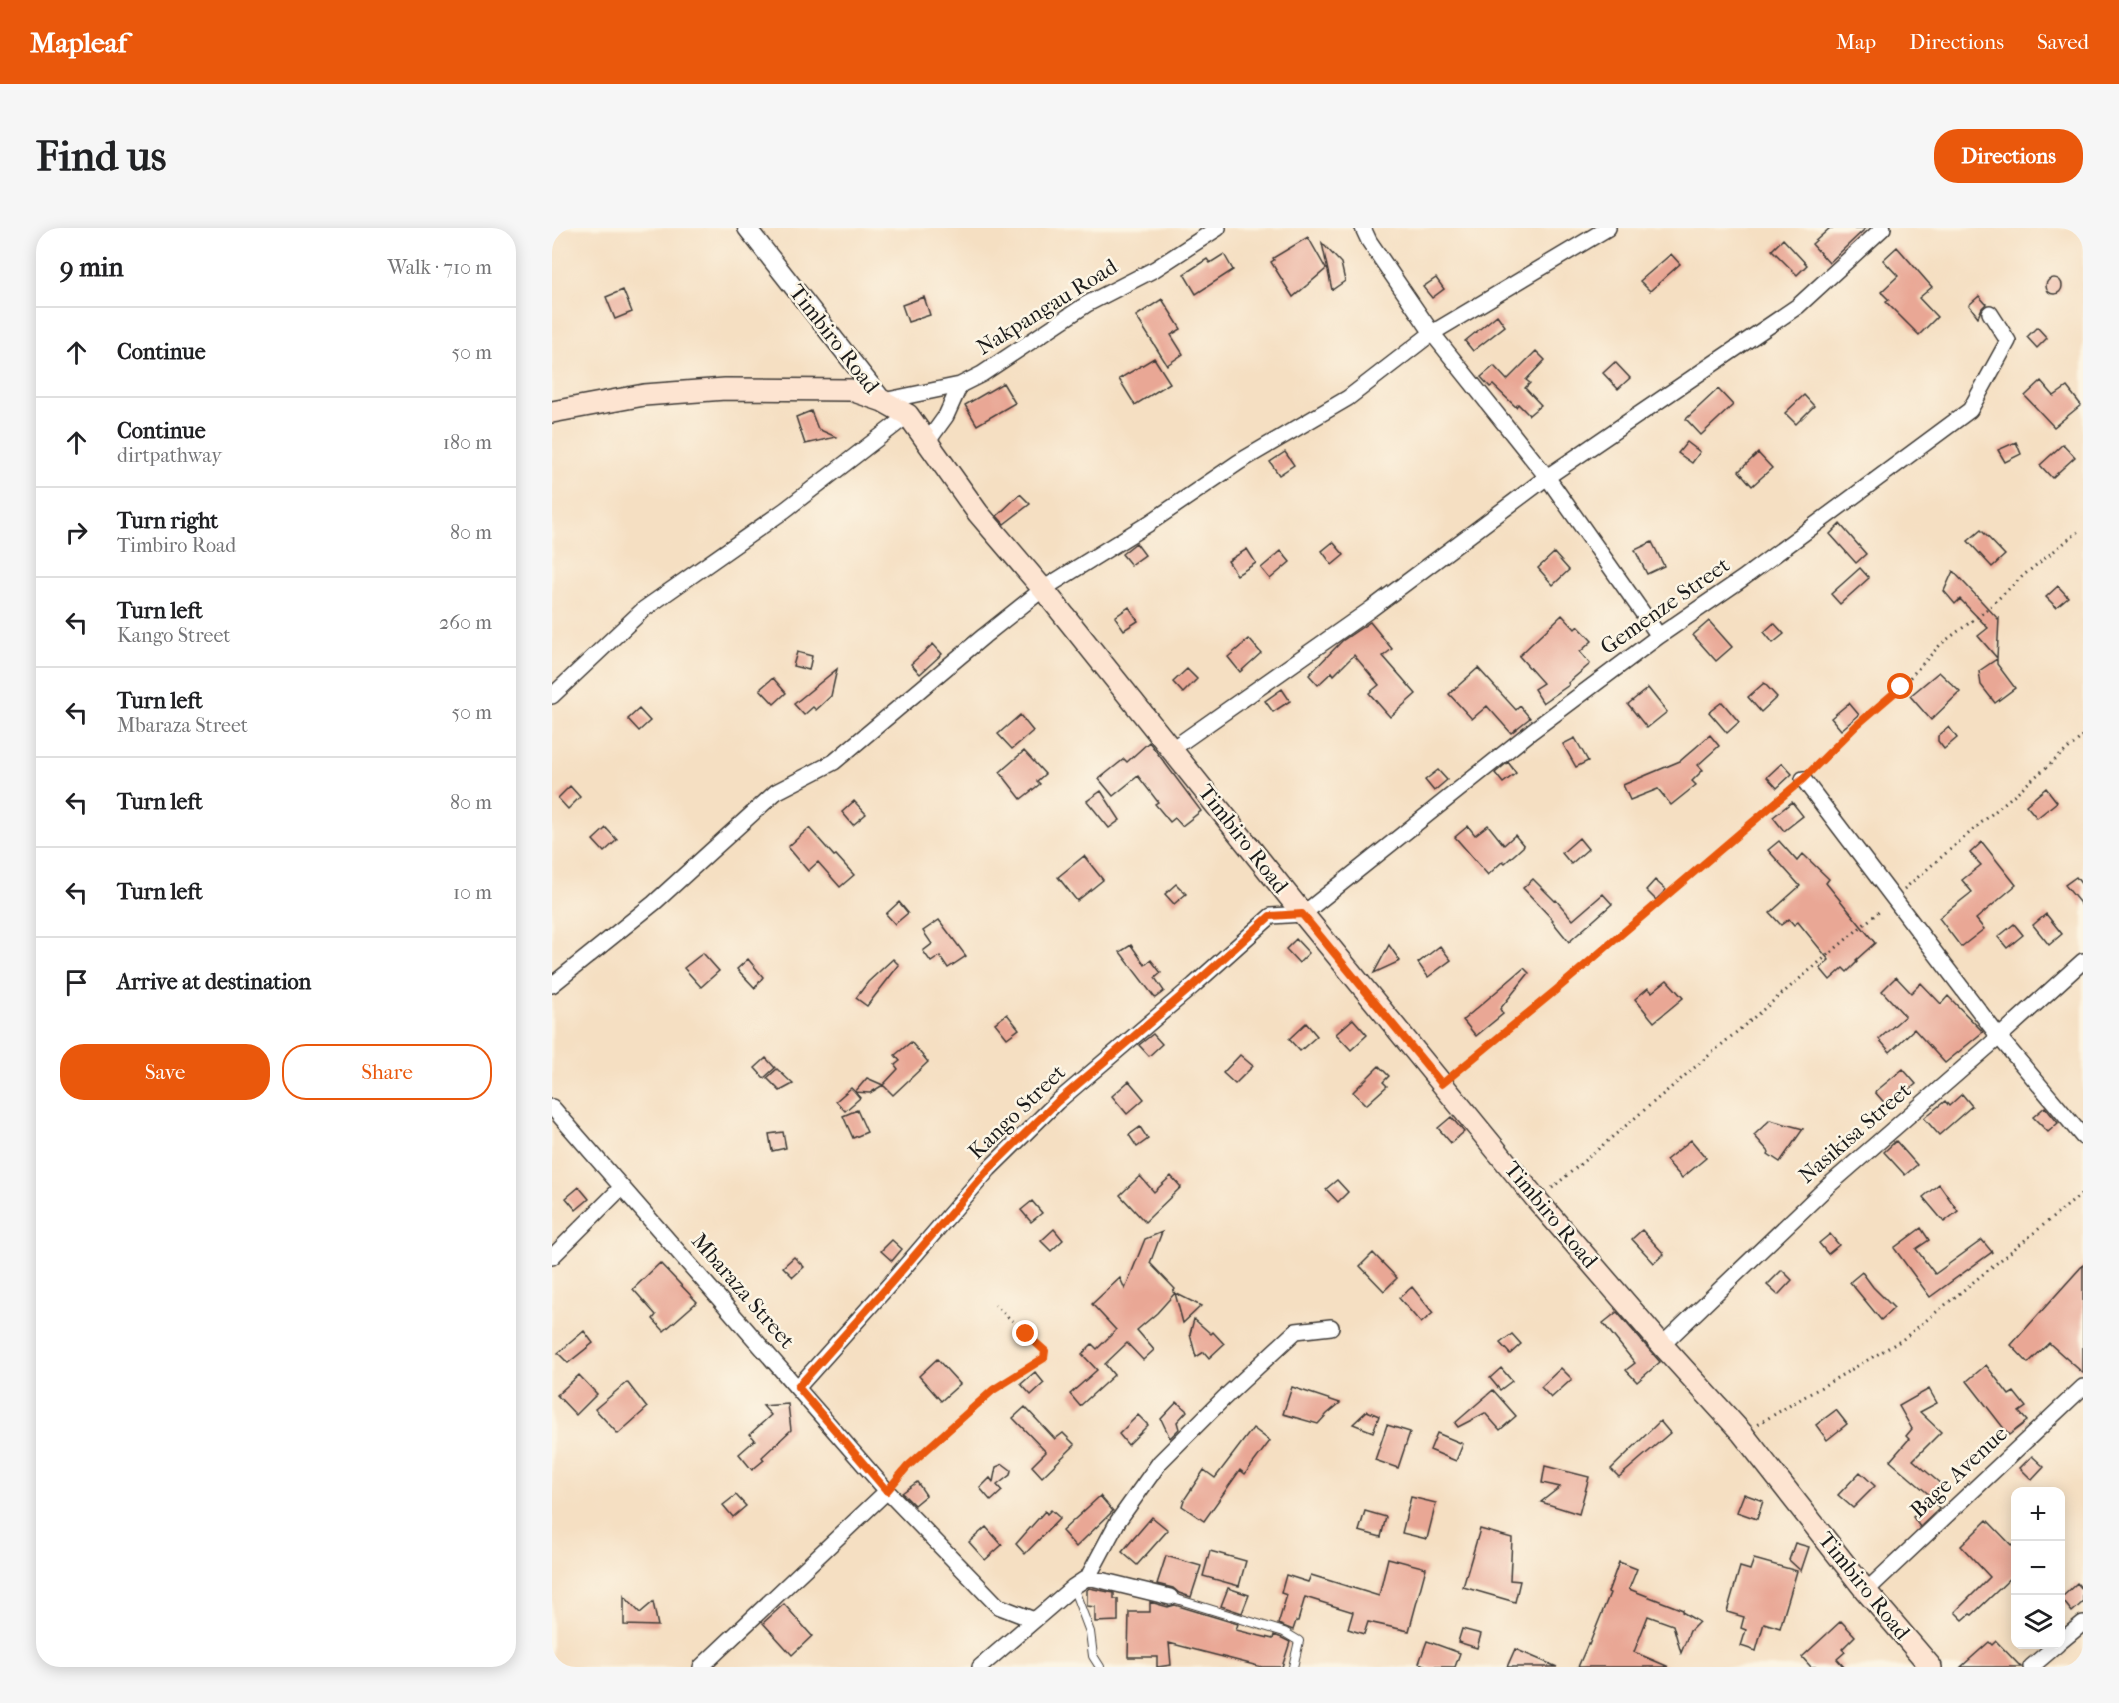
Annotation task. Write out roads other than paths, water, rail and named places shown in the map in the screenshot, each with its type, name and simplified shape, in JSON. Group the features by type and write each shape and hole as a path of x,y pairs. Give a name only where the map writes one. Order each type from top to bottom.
{"main road":[{"path":"552,412 644,394 725,389 851,390 883,401"},
{"name":"Timbiro Road","path":"883,401 908,415 978,513 1043,589 1302,914 1537,1200 1662,1345 1742,1433 1866,1591 1931,1667"}],"street":[{"name":"Timbiro Road","path":"747,228 883,401"},
{"name":"Nakpangau Road","path":"883,401 960,385 982,374 1087,304 1155,269 1218,228"},
{"path":"1364,228 1369,241 1432,333 1547,477 1659,636"},
{"path":"552,985 654,903 776,792 834,762 1043,589 1148,524 1239,462 1348,398 1432,333 1608,228"},
{"path":"1172,749 1371,609 1547,477 1798,306 1883,228"},
{"name":"Gemenze Street","path":"1302,914 1523,739 1659,636 1742,579 1970,410 2008,341 1990,313"},
{"path":"928,441 946,417 960,385"},
{"path":"552,696 644,609 784,510 908,415"},
{"path":"1803,779 1999,1037 2083,1137"},
{"name":"Kango Street","path":"798,1387 989,1169 1057,1102 1194,985 1270,916 1302,914"},
{"name":"Nasikisa Street","path":"1662,1345 1828,1186 2083,961"},
{"name":"Mbaraza Street","path":"552,1107 887,1491 998,1606 1034,1620"},
{"path":"552,1257 621,1188"},
{"path":"980,1667 1073,1587 1088,1577 1118,1521 1160,1462 1224,1398 1296,1331 1331,1328"},
{"name":"Bage Avenue","path":"1866,1591 2083,1387"},
{"path":"700,1667 887,1491"},
{"path":"1088,1577 1170,1597"},
{"path":"2065,1638 2083,1623"},
{"path":"2031,1667 2052,1649"}],"lane":[{"path":"1073,1587 1090,1632 1093,1656 1100,1667"},
{"path":"1170,1597 1284,1632 1299,1641 1293,1667"}]}
